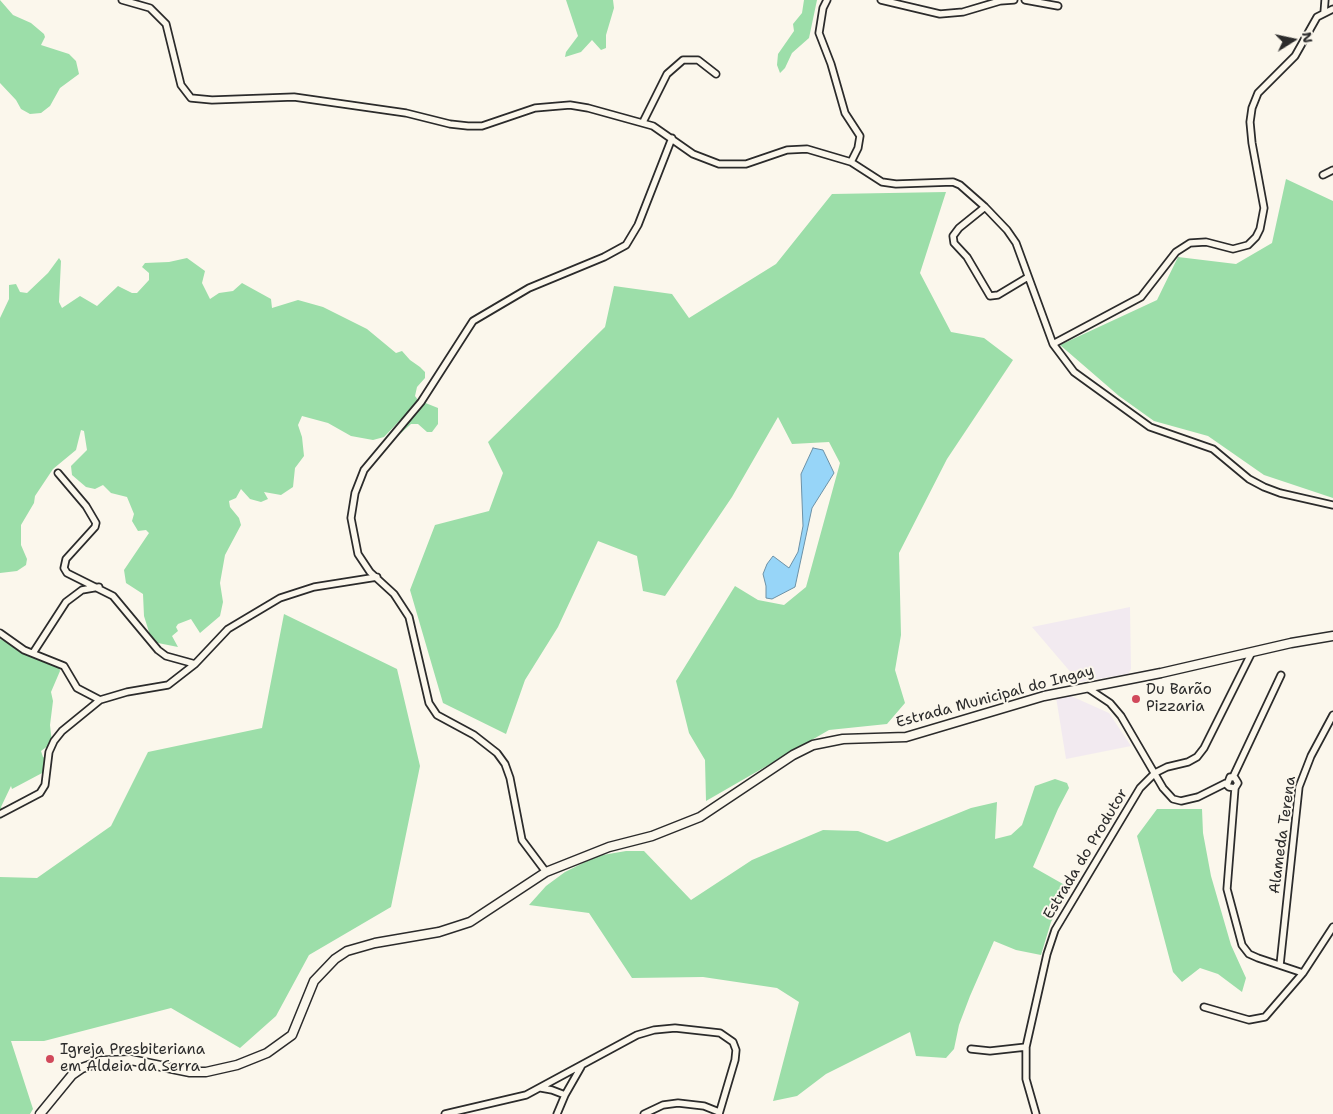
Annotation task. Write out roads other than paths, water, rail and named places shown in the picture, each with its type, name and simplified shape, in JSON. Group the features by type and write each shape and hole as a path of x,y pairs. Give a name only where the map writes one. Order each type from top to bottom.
{"street":[{"path":"122,0 150,8 166,24 181,86 191,98 212,100 294,97 406,112 468,126 482,126 520,112 553,105 588,108 642,122 663,131 693,154 719,164 746,164 795,148 823,152 850,162 882,182 896,184 953,182 985,207 1007,230 1016,243 1053,344 1074,372 1150,427 1213,449 1249,479 1264,487 1280,493 1333,505"},
{"path":"827,0 822,8 819,34 831,64 845,113 860,136 858,148 850,162"},
{"path":"881,0 940,14 963,12 1000,1 1014,0"},
{"path":"1025,0 1058,6"},
{"path":"1324,0 1324,13"},
{"path":"1053,344 1141,297 1176,252 1190,242 1206,242 1232,249 1248,246 1256,237 1260,229 1264,208 1252,143 1252,108 1258,93 1295,56 1318,17 1333,9"},
{"path":"642,122 667,74 683,60 698,60 716,74"},
{"path":"546,872 522,840 510,778 505,764 497,753 474,734 442,719 433,711 425,693 409,617 394,594 364,564 358,554 351,518 355,493 364,470 421,402 473,321 529,288 604,257 626,245 638,226 672,138"},
{"path":"1323,175 1333,170"},
{"path":"985,207 959,228 953,236 954,243 967,257 990,296 998,295 1028,277"},
{"path":"58,473 86,506 96,523 95,527 66,559 64,568 69,576 99,587 122,603 158,650 166,656 195,664"},
{"path":"0,814 40,793 44,784 49,752 54,741 62,731 100,700 126,692 162,687 174,681 195,664 228,629 280,598 314,587 377,577"},
{"path":"33,652 66,602 82,590 99,587"},
{"path":"0,633 24,650 64,666 77,688 100,700"},
{"name":"Estrada Municipal do Ingay","path":"40,1114 72,1075 82,1068 102,1060 131,1060 190,1072 206,1072 237,1066 267,1053 292,1035 314,981 335,959 361,946 460,926 481,916 546,872 609,847 652,836 700,818 793,755 813,745 842,739 906,737 1044,696 1333,636"},
{"name":"Estrada do Produtor","path":"1036,1114 1026,1079 1026,1047 1047,954 1055,930 1140,788 1155,773 1188,762 1197,757 1204,748 1252,652"},
{"path":"1086,687 1110,703 1121,716 1169,797 1177,801 1198,797 1226,783 1228,778 1233,777 1281,675"},
{"name":"Alameda Terena","path":"1280,965 1299,787 1311,756 1333,714"},
{"path":"1233,777 1238,783 1235,788 1227,878 1229,904 1246,950 1258,958 1303,973"},
{"path":"1226,783 1229,788 1235,788"},
{"path":"1204,1007 1249,1020 1259,1020 1269,1015 1303,973 1333,928"},
{"path":"445,1114 496,1103 541,1088 637,1036 654,1030 675,1028 720,1033 733,1042 736,1050 735,1060 719,1113 704,1106 678,1102 663,1105 644,1114"},
{"path":"971,1049 990,1051 1026,1047"},
{"path":"557,1114 564,1095 581,1066"},
{"path":"563,1076 571,1084"},
{"path":"541,1088 564,1095"}],"water":[{"path":"813,448 823,450 834,473 812,508 795,587 772,599 766,598 763,574 767,564 773,556 789,568 798,552 803,526 801,474"}],"place":[{"name":"Du Barão Pizzaria","path":"1136,699"},
{"name":"Igreja Presbiteriana em Aldeia da Serra","path":"50,1059"}]}
